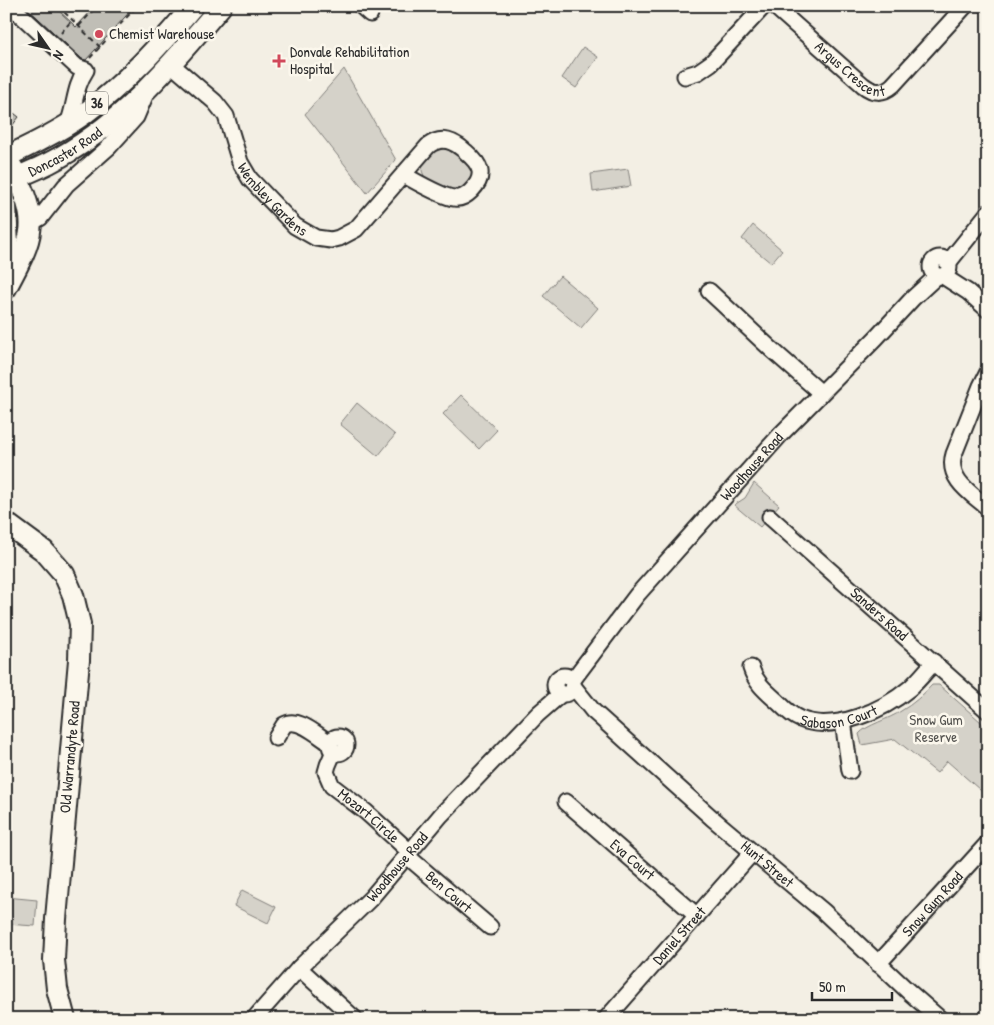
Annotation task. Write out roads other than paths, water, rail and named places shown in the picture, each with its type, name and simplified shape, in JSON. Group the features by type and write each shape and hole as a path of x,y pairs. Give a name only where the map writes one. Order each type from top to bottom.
{"main road":[{"name":"Doncaster Road","path":"6,157 84,114 120,84 174,29 193,6"},
{"name":"Doncaster Road","path":"12,179 63,155 120,115 148,89 221,6"},
{"path":"68,124 69,132 74,136 94,135"},
{"path":"6,288 26,249 30,214 38,185 63,155"},
{"path":"6,157 12,179 30,214"},
{"path":"6,206 7,248"},
{"path":"7,217 21,225 30,214"},
{"name":"Old Warrandyte Road","path":"6,523 44,550 64,574 73,595 80,624 79,660 56,910 54,960 57,989 65,1019"}],"street":[{"path":"12,6 76,66 83,70 76,89 75,107 68,124"},
{"path":"174,29 187,6"},
{"path":"685,76 698,72 711,63 764,6"},
{"name":"Argus Crescent","path":"774,6 863,85 872,91 878,92 886,90 893,84 965,6"},
{"name":"Wembley Gardens","path":"171,64 221,108 229,125 240,162 250,180 295,226 316,238 331,240 348,234 363,222 428,146 434,142 441,140 452,142 476,161 480,171 478,182 469,193 454,198 404,175"},
{"path":"30,214 40,218 66,185 109,147 136,117 148,89"},
{"name":"Woodhouse Road","path":"254,1019 299,968 371,898 441,815 565,686 646,584 781,434 876,338 941,268 988,213"},
{"path":"941,268 988,310"},
{"path":"709,291 821,393"},
{"path":"988,372 954,454 952,466 952,471 959,482 988,508"},
{"name":"Sanders Road","path":"770,517 988,711"},
{"name":"Sabason Court","path":"751,668 758,684 788,711 799,719 822,723 844,721 888,704 910,688 934,662"},
{"name":"Hunt Street","path":"565,686 752,853 817,905 878,964 940,1019"},
{"path":"844,721 850,771"},
{"name":"Mozart Circle","path":"276,738 284,725 293,722 311,731 332,747 326,772 331,784 366,812 409,854"},
{"name":"Eva Court","path":"566,802 697,916"},
{"name":"Snow Gum Road","path":"878,964 988,843"},
{"name":"Daniel Street","path":"606,1019 752,853"},
{"name":"Ben Court","path":"409,854 490,927"},
{"path":"299,968 355,1019"}],"place":[{"name":"Chemist Warehouse","path":"99,34"},
{"name":"Donvale Rehabilitation Hospital","path":"279,61"}],"park label":[{"name":"Snow Gum Reserve","path":"936,728"}]}
